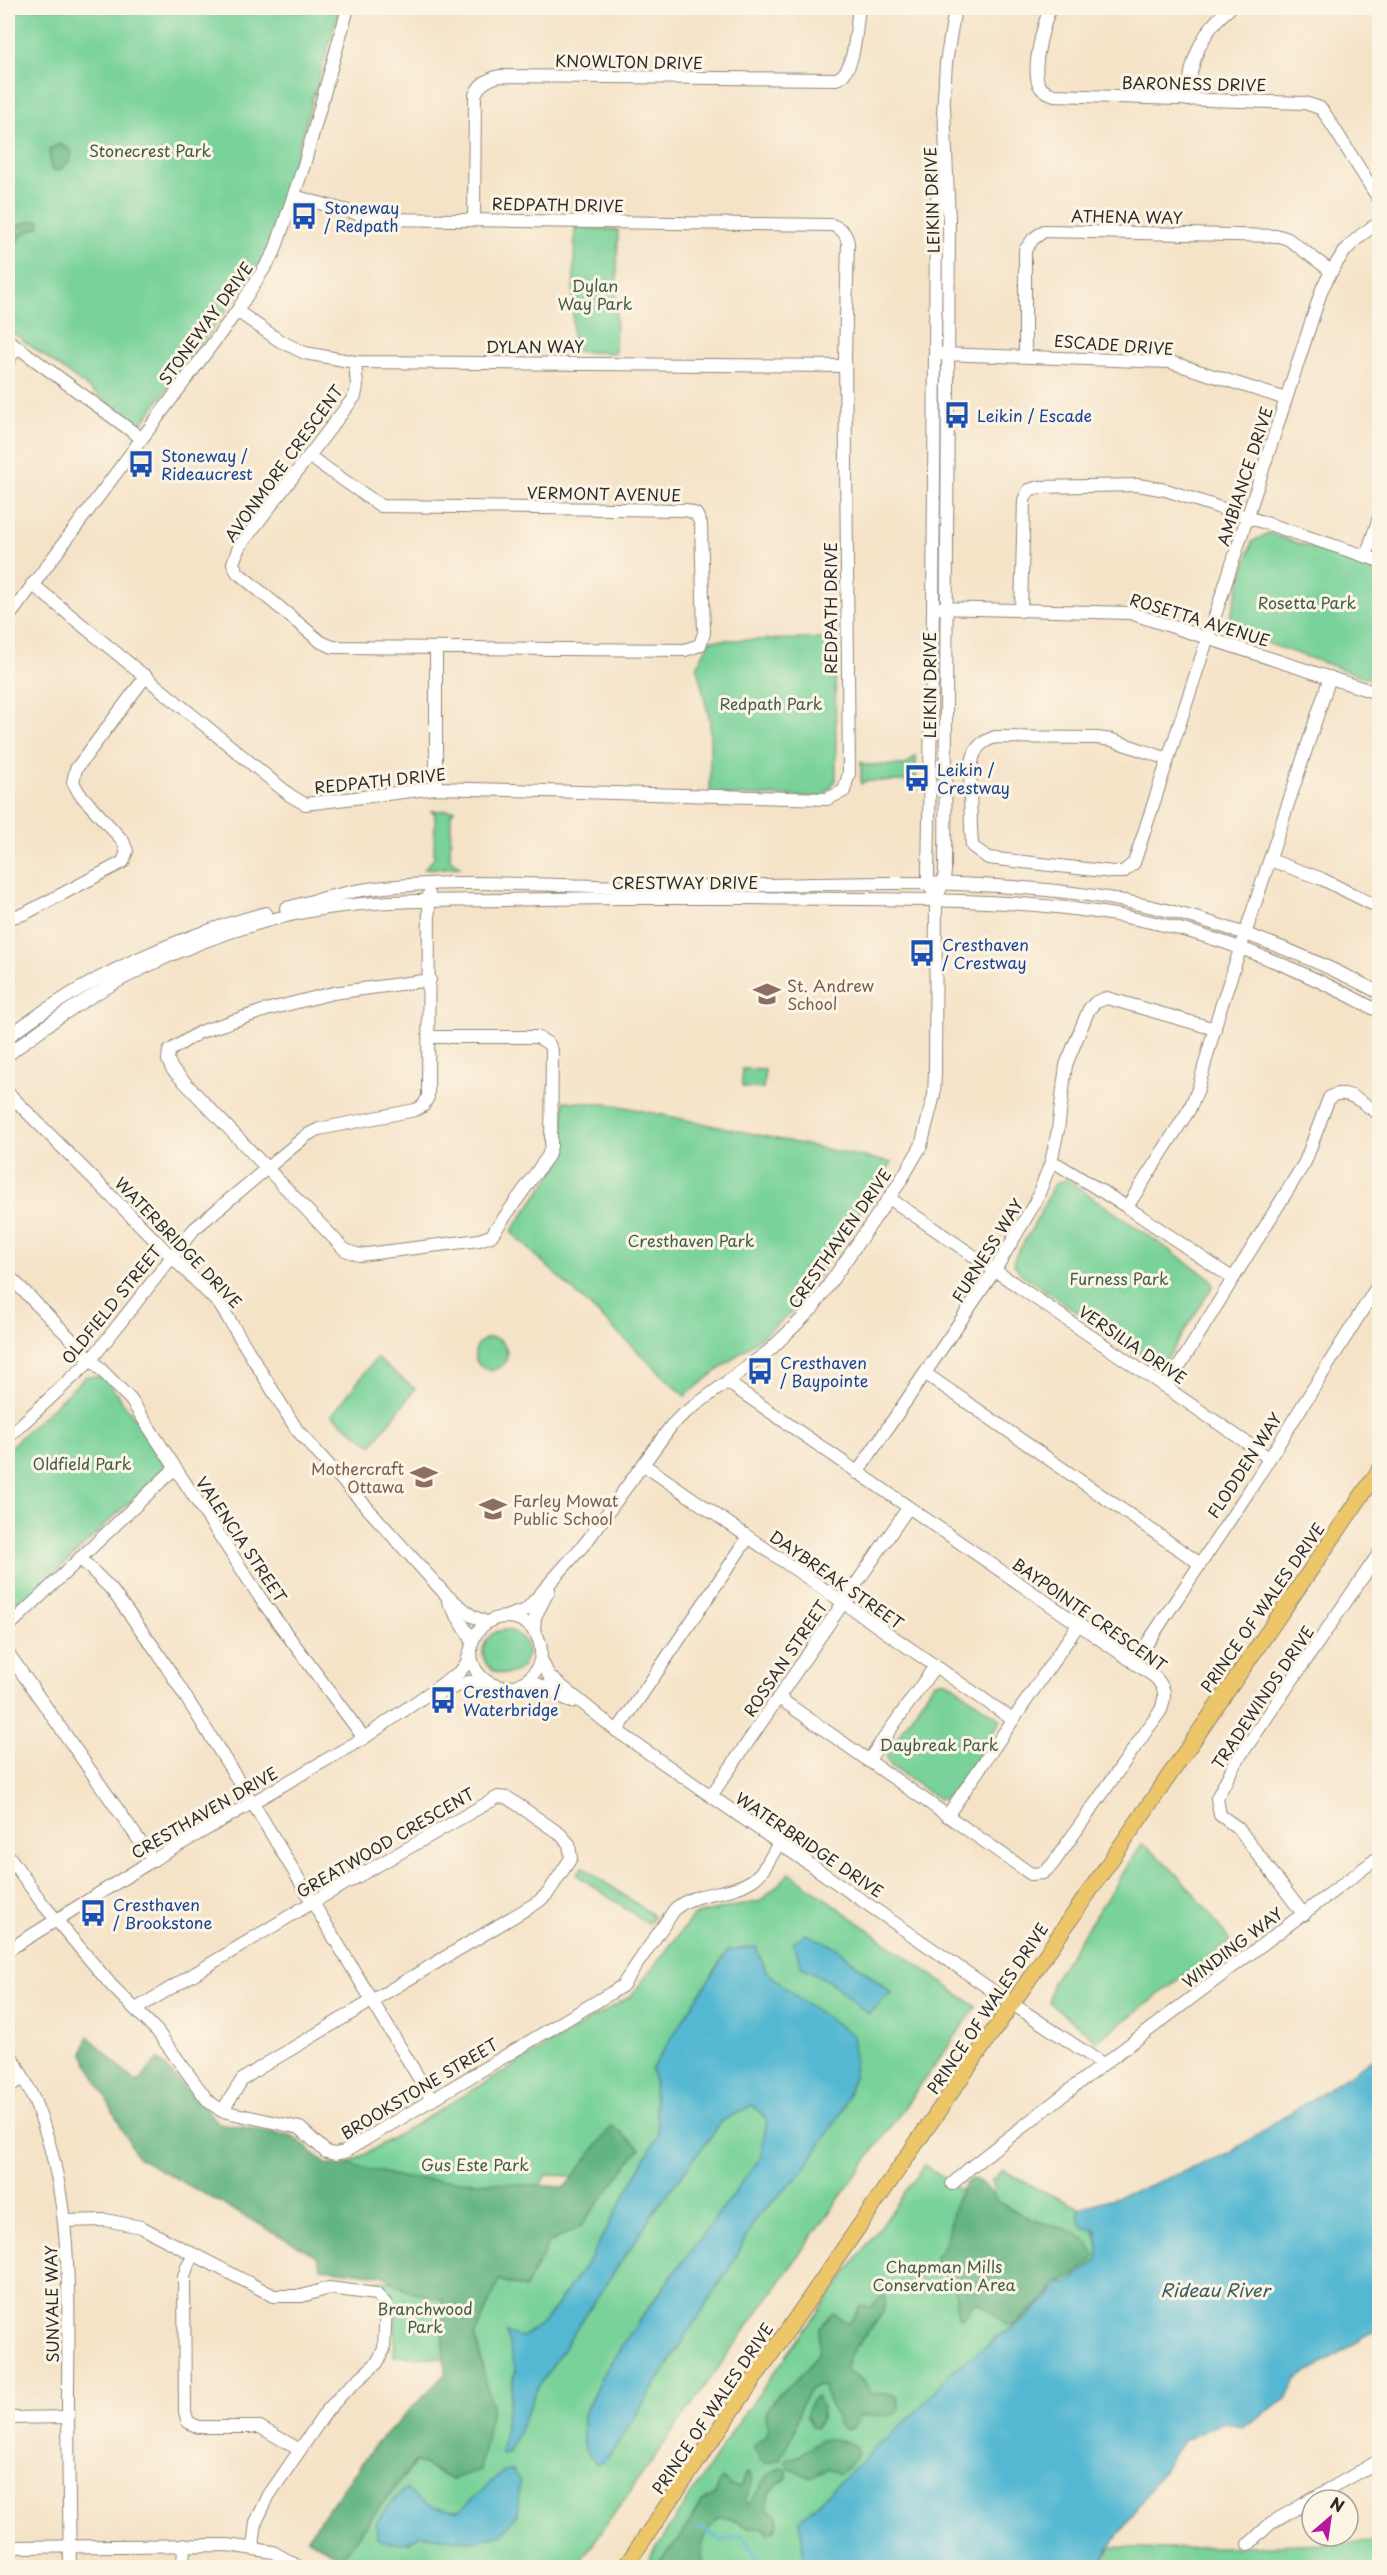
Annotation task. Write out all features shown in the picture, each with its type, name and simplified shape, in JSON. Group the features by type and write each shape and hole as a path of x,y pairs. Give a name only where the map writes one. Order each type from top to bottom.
{"main road":[{"name":"PRINCE OF WALES DRIVE","path":"624,2568 1380,1468"}],"street":[{"name":"STONEWAY DRIVE","path":"8,618 237,311 274,253 294,196 348,8"},
{"name":"KNOWLTON DRIVE","path":"474,219 475,95 477,88 486,81 499,76 837,79 849,69 859,8"},
{"name":"LEIKIN DRIVE","path":"936,899 943,883 935,353 936,218 946,63 955,8"},
{"name":"BARONESS DRIVE","path":"1050,8 1043,30 1035,74 1041,88 1054,96 1296,102 1320,108 1380,201"},
{"path":"1188,100 1189,77 1194,56 1210,28 1230,8"},
{"name":"LEIKIN DRIVE","path":"936,899 928,883 949,355 950,220 944,107"},
{"name":"REDPATH DRIVE","path":"32,584 291,796 305,804 436,788 827,799 844,790 849,773 846,366 848,243 841,229 832,225 376,219 294,196"},
{"name":"AMBIANCE DRIVE","path":"1168,759 1112,740 1097,738 995,737 981,743 973,756 970,819 972,846 988,858 1002,860 1123,872 1134,863 1322,289 1340,255 1349,245 1380,223"},
{"name":"ATHENA WAY","path":"1025,355 1025,250 1033,239 1044,231 1279,236 1288,239 1331,271"},
{"name":"DYLAN WAY","path":"237,311 280,340 305,353 355,362 846,366"},
{"path":"8,361 12,344 141,438"},
{"name":"ESCADE DRIVE","path":"935,353 1170,362 1286,399"},
{"name":"AVONMORE CRESCENT","path":"355,362 357,386 355,396 239,547 233,563 237,572 321,642 333,647 436,648"},
{"name":"VERMONT AVENUE","path":"310,457 381,506 686,510 696,514 701,524 704,633 700,645 685,651 436,648"},
{"path":"1021,611 1024,500 1029,490 1039,487 1138,485 1166,490 1380,561"},
{"path":"1366,556 1380,515"},
{"name":"ROSETTA AVENUE","path":"939,608 1130,613 1380,694"},
{"path":"436,648 436,788"},
{"path":"8,915 12,917 24,914 123,862 127,851 123,841 79,793 73,782 76,769 146,676"},
{"path":"1127,1207 1190,1110 1330,677"},
{"path":"1270,860 1322,879 1372,904 1380,905"},
{"name":"CRESTWAY DRIVE","path":"8,1037 36,1016 112,971 171,943 219,926 347,893 429,885 657,887 943,883 1092,896 1165,909 1246,933 1308,957 1380,993"},
{"name":"OLDFIELD STREET","path":"8,1437 90,1361 194,1228 307,1135 319,1129 415,1110 423,1106 428,1097 429,885"},
{"name":"CRESTWAY DRIVE","path":"8,1055 35,1034 120,980 186,948 232,932 297,914 429,899 936,899 1068,909 1167,926 1241,948 1298,970 1380,1012"},
{"name":"CRESTHAVEN DRIVE","path":"508,1616 526,1610 587,1541 670,1426 770,1350 812,1309 889,1198 921,1146 934,1095 936,899"},
{"path":"429,1037 537,1037 549,1044 552,1051 551,1146 548,1156 491,1236 479,1240 359,1255 345,1250 171,1069 168,1060 169,1051 200,1032 266,1010 343,991 430,980"},
{"name":"FURNESS WAY","path":"857,1473 995,1270 1036,1201 1051,1162 1060,1119 1066,1065 1089,1009 1096,1002 1107,998 1215,1029"},
{"name":"WATERBRIDGE DRIVE","path":"8,1093 228,1315 297,1430 445,1594 472,1616 486,1622"},
{"path":"1167,1386 1305,1162 1329,1098 1340,1093 1347,1093 1380,1115"},
{"path":"1051,1162 1127,1207 1232,1278"},
{"name":"VERSILIA DRIVE","path":"889,1198 1167,1386 1269,1458"},
{"name":"VALENCIA STREET","path":"8,1275 90,1361 105,1372 131,1400 263,1602 364,1738"},
{"name":"FLODDEN WAY","path":"1134,1663 1269,1458 1380,1282"},
{"path":"926,1374 1199,1563"},
{"name":"BAYPOINTE CRESCENT","path":"727,1382 1155,1677 1163,1686 1166,1695 1161,1710 1052,1865 1043,1873 1031,1874 778,1698"},
{"name":"DAYBREAK STREET","path":"644,1465 1012,1719"},
{"path":"8,1627 174,1468"},
{"name":"ROSSAN STREET","path":"711,1796 908,1508"},
{"path":"617,1731 748,1538"},
{"name":"TRADEWINDS DRIVE","path":"1304,1915 1238,1828 1220,1815 1217,1798 1234,1765 1380,1552"},
{"path":"80,1558 111,1589 158,1653 253,1804 432,2100"},
{"name":"CRESTHAVEN DRIVE","path":"534,1631 535,1617 557,1573"},
{"name":"WATERBRIDGE DRIVE","path":"445,1594 471,1645"},
{"path":"508,1616 520,1619 534,1631 541,1647 541,1659 536,1670 525,1681 506,1687 495,1686 485,1681 477,1672 471,1645 486,1622 508,1616"},
{"path":"947,1816 1078,1625"},
{"name":"CRESTHAVEN DRIVE","path":"8,1950 153,1860 364,1738 461,1671 467,1662 471,1645"},
{"path":"8,1653 153,1860"},
{"name":"WATERBRIDGE DRIVE","path":"541,1659 549,1676 591,1712 1011,2003"},
{"path":"868,1761 934,1666"},
{"name":"CRESTHAVEN DRIVE","path":"416,1702 468,1682 485,1681"},
{"name":"WATERBRIDGE DRIVE","path":"525,1681 540,1685 591,1712"},
{"name":"GREATWOOD CRESCENT","path":"136,2009 313,1902 498,1797 508,1798 560,1834 569,1844 571,1858 548,1893 538,1902 261,2067 242,2080 222,2111"},
{"name":"BROOKSTONE STREET","path":"222,2111 300,2128 326,2152 335,2154 344,2152 622,1986 675,1910 685,1900 739,1887 752,1881 761,1872 779,1843"},
{"path":"8,1855 42,1904 112,1986 157,2031 208,2101 222,2111"},
{"name":"WINDING WAY","path":"952,2184 1103,2064 1380,1856"},
{"path":"1011,2003 1103,2064"},
{"name":"SUNVALE WAY","path":"8,2051 38,2110 59,2183 66,2221 69,2272 70,2568"},
{"path":"8,2087 23,2078"},
{"path":"66,2221 124,2222 141,2227 274,2296 302,2296 329,2288 376,2294 386,2304 384,2349 377,2363 342,2394 326,2412 269,2495 253,2532 253,2547"},
{"path":"195,2255 184,2277 185,2412 188,2422 198,2427 260,2427 300,2450"},
{"path":"8,2418 68,2417"},
{"path":"1249,2544 1271,2523 1380,2460"},
{"path":"183,2568 184,2544"},
{"path":"8,2547 184,2544 253,2547 273,2552 301,2568"}],"green space":[{"name":"Stonecrest Park","path":"8,8 339,11 268,249 253,274 140,426 8,329"},
{"path":"59,144 72,151 71,160 61,169 54,171 51,169 49,150"},
{"path":"40,221 40,226 23,234 8,251 8,231 26,222"},
{"name":"Dylan Way Park","path":"575,227 618,230 615,353 572,351"},
{"name":"Rosetta Park","path":"1268,533 1379,571 1379,682 1232,631 1228,624 1252,542"},
{"name":"Redpath Park","path":"835,639 836,780 823,797 710,795 710,721 697,667 710,640"},
{"path":"916,756 916,791 906,781 865,781 861,784 861,762 865,765 906,765"},
{"path":"454,810 451,814 450,858 460,867 424,869 434,858 435,814 431,811"},
{"path":"742,1069 765,1070 763,1089 742,1087"},
{"name":"Cresthaven Park","path":"564,1101 615,1105 892,1163 790,1314 685,1396 511,1232 561,1162"},
{"name":"Furness Park","path":"1066,1179 1211,1279 1213,1286 1163,1365 1155,1365 1020,1273 1014,1264 1015,1257 1040,1215 1053,1185"},
{"path":"491,1338 502,1343 507,1354 502,1365 491,1370 480,1365 475,1354 480,1343"},
{"path":"376,1358 415,1389 372,1445 332,1415"},
{"name":"Oldfield Park","path":"86,1376 104,1377 164,1457 164,1469 8,1618 8,1449"},
{"path":"505,1630 520,1637 527,1652 520,1667 505,1674 490,1667 483,1652 490,1637"},
{"name":"Daybreak Park","path":"947,1681 1001,1720 951,1797 939,1799 891,1766 887,1759 887,1752 934,1683"},
{"path":"1142,1844 1179,1877 1230,1941 1097,2041 1049,2002 1052,1982"},
{"path":"583,1867 654,1916 648,1924 577,1875"},
{"name":"Gus Este Park","path":"790,1873 976,2007 576,2567 349,2568 341,2558 416,2461 452,2479 492,2407 475,2336 499,2279 525,2288 549,2242 580,2227 639,2148 612,2126 577,2176 547,2175 495,2250 320,2165 343,2167 347,2165 631,1996 694,1915 761,1901","holes":["834,1946 891,1992 868,2014 832,1983 802,1967","756,1947 766,1971 796,1997 854,2076 842,2111 802,2173 756,2218 733,2262 612,2453 597,2465 583,2446 584,2415 602,2376 643,2315 761,2157 767,2119 752,2105 722,2121 656,2209 538,2387 508,2454 502,2455 505,2424 522,2337 545,2321 590,2259 658,2135 652,2068","406,2489 423,2502 438,2509 453,2512 462,2509 479,2494 471,2541 420,2534 409,2543"]},
{"path":"88,2036 137,2083 158,2059 219,2123 293,2136 327,2165 352,2165 405,2178 565,2187 612,2126 640,2148 580,2227 549,2243 525,2288 499,2280 475,2336 492,2407 480,2470 452,2479 415,2461 341,2558 307,2538 375,2445 445,2374 442,2299 406,2290 382,2275 321,2268 317,2256 137,2157 83,2054"},
{"name":"Chapman Mills Conservation Area","path":"925,2165 974,2200 994,2194 991,2181 1002,2170 1080,2208 1079,2211 1096,2233 1098,2260 1069,2282 1063,2282 1024,2320 995,2338 800,2520 805,2567 643,2568 737,2424"},
{"path":"972,2179 981,2182 996,2200 1009,2208 1035,2220 1075,2233 1090,2246 1094,2257 1076,2273 1055,2283 1049,2295 1014,2325 1006,2324 980,2303 973,2303 964,2317 959,2318 953,2284 935,2262 934,2257 946,2239 958,2196"},
{"name":"Branchwood Park","path":"377,2281 434,2285 457,2295 446,2358 394,2356 396,2304"},
{"path":"885,2293 885,2304 881,2314 853,2350 846,2370 865,2382 871,2394 891,2394 897,2397 898,2411 888,2416 859,2416 853,2428 845,2430 840,2427 823,2387 818,2385 810,2389 801,2405 794,2432 780,2459 766,2463 760,2460 753,2447 769,2429 766,2420 769,2406 804,2372 817,2355 820,2327 834,2314 846,2322 852,2320 861,2306 871,2307"},
{"path":"816,2397 823,2407 822,2418 816,2428 812,2427 806,2415 813,2398"},
{"path":"820,2440 847,2442 856,2447 856,2455 842,2472 839,2474 828,2468 812,2478 790,2469 786,2462 787,2458 799,2455"},
{"path":"782,2468 787,2470 787,2478 774,2488 767,2500 768,2511 776,2514 777,2517 778,2523 774,2530 769,2533 762,2527 749,2528 728,2518 718,2518 709,2529 702,2547 705,2567 655,2567 682,2535 701,2503 715,2494 722,2478 731,2486 740,2487 746,2473 749,2474 752,2485 745,2500 748,2504 757,2495 770,2474"},
{"path":"1379,2541 1379,2566 1096,2568 1111,2547 1166,2549 1300,2544 1300,2548 1360,2548 1360,2542"}],"water":[{"path":"805,1934 834,1946 891,1993 868,2014 832,1983 802,1967 793,1942"},
{"path":"756,1947 766,1971 796,1997 853,2035 854,2076 842,2111 802,2173 756,2218 733,2262 612,2453 597,2465 583,2446 583,2416 602,2376 643,2315 761,2157 767,2119 752,2105 722,2121 656,2209 538,2387 508,2454 502,2455 505,2424 516,2371 506,2333 522,2337 545,2321 590,2259 658,2135 652,2068 728,1950"},
{"name":"Rideau River","path":"1379,2055 1379,2328 1295,2380 1286,2399 1243,2427 1223,2422 1183,2441 1096,2567 805,2567 800,2520 877,2446 911,2417 955,2368 1024,2320 1049,2298 1058,2285 1069,2282 1098,2260 1099,2244 1096,2229 1083,2228 1078,2216 1080,2208 1136,2191 1229,2153"},
{"path":"512,2470 520,2482 517,2514 502,2534 471,2541 420,2534 399,2543 377,2538 376,2523 392,2501 406,2489 431,2505 444,2510 459,2511 504,2471"}],"waterway":[{"path":"605,2454 605,2462"},
{"path":"694,2527 706,2530 721,2542 740,2535 753,2550 758,2568"}],"place":[{"name":"Stoneway / Redpath","path":"304,216"},
{"name":"Leikin / Escade","path":"957,415"},
{"name":"Stoneway / Rideaucrest","path":"141,464"},
{"name":"Leikin / Crestway","path":"917,778"},
{"name":"Cresthaven / Crestway","path":"922,953"},
{"name":"St. Andrew School","path":"767,994"},
{"name":"Cresthaven / Baypointe","path":"760,1371"},
{"name":"Mothercraft Ottawa","path":"424,1477"},
{"name":"Farley Mowat Public School","path":"493,1509"},
{"name":"Cresthaven / Waterbridge","path":"443,1700"},
{"name":"Cresthaven / Brookstone","path":"93,1913"}]}
